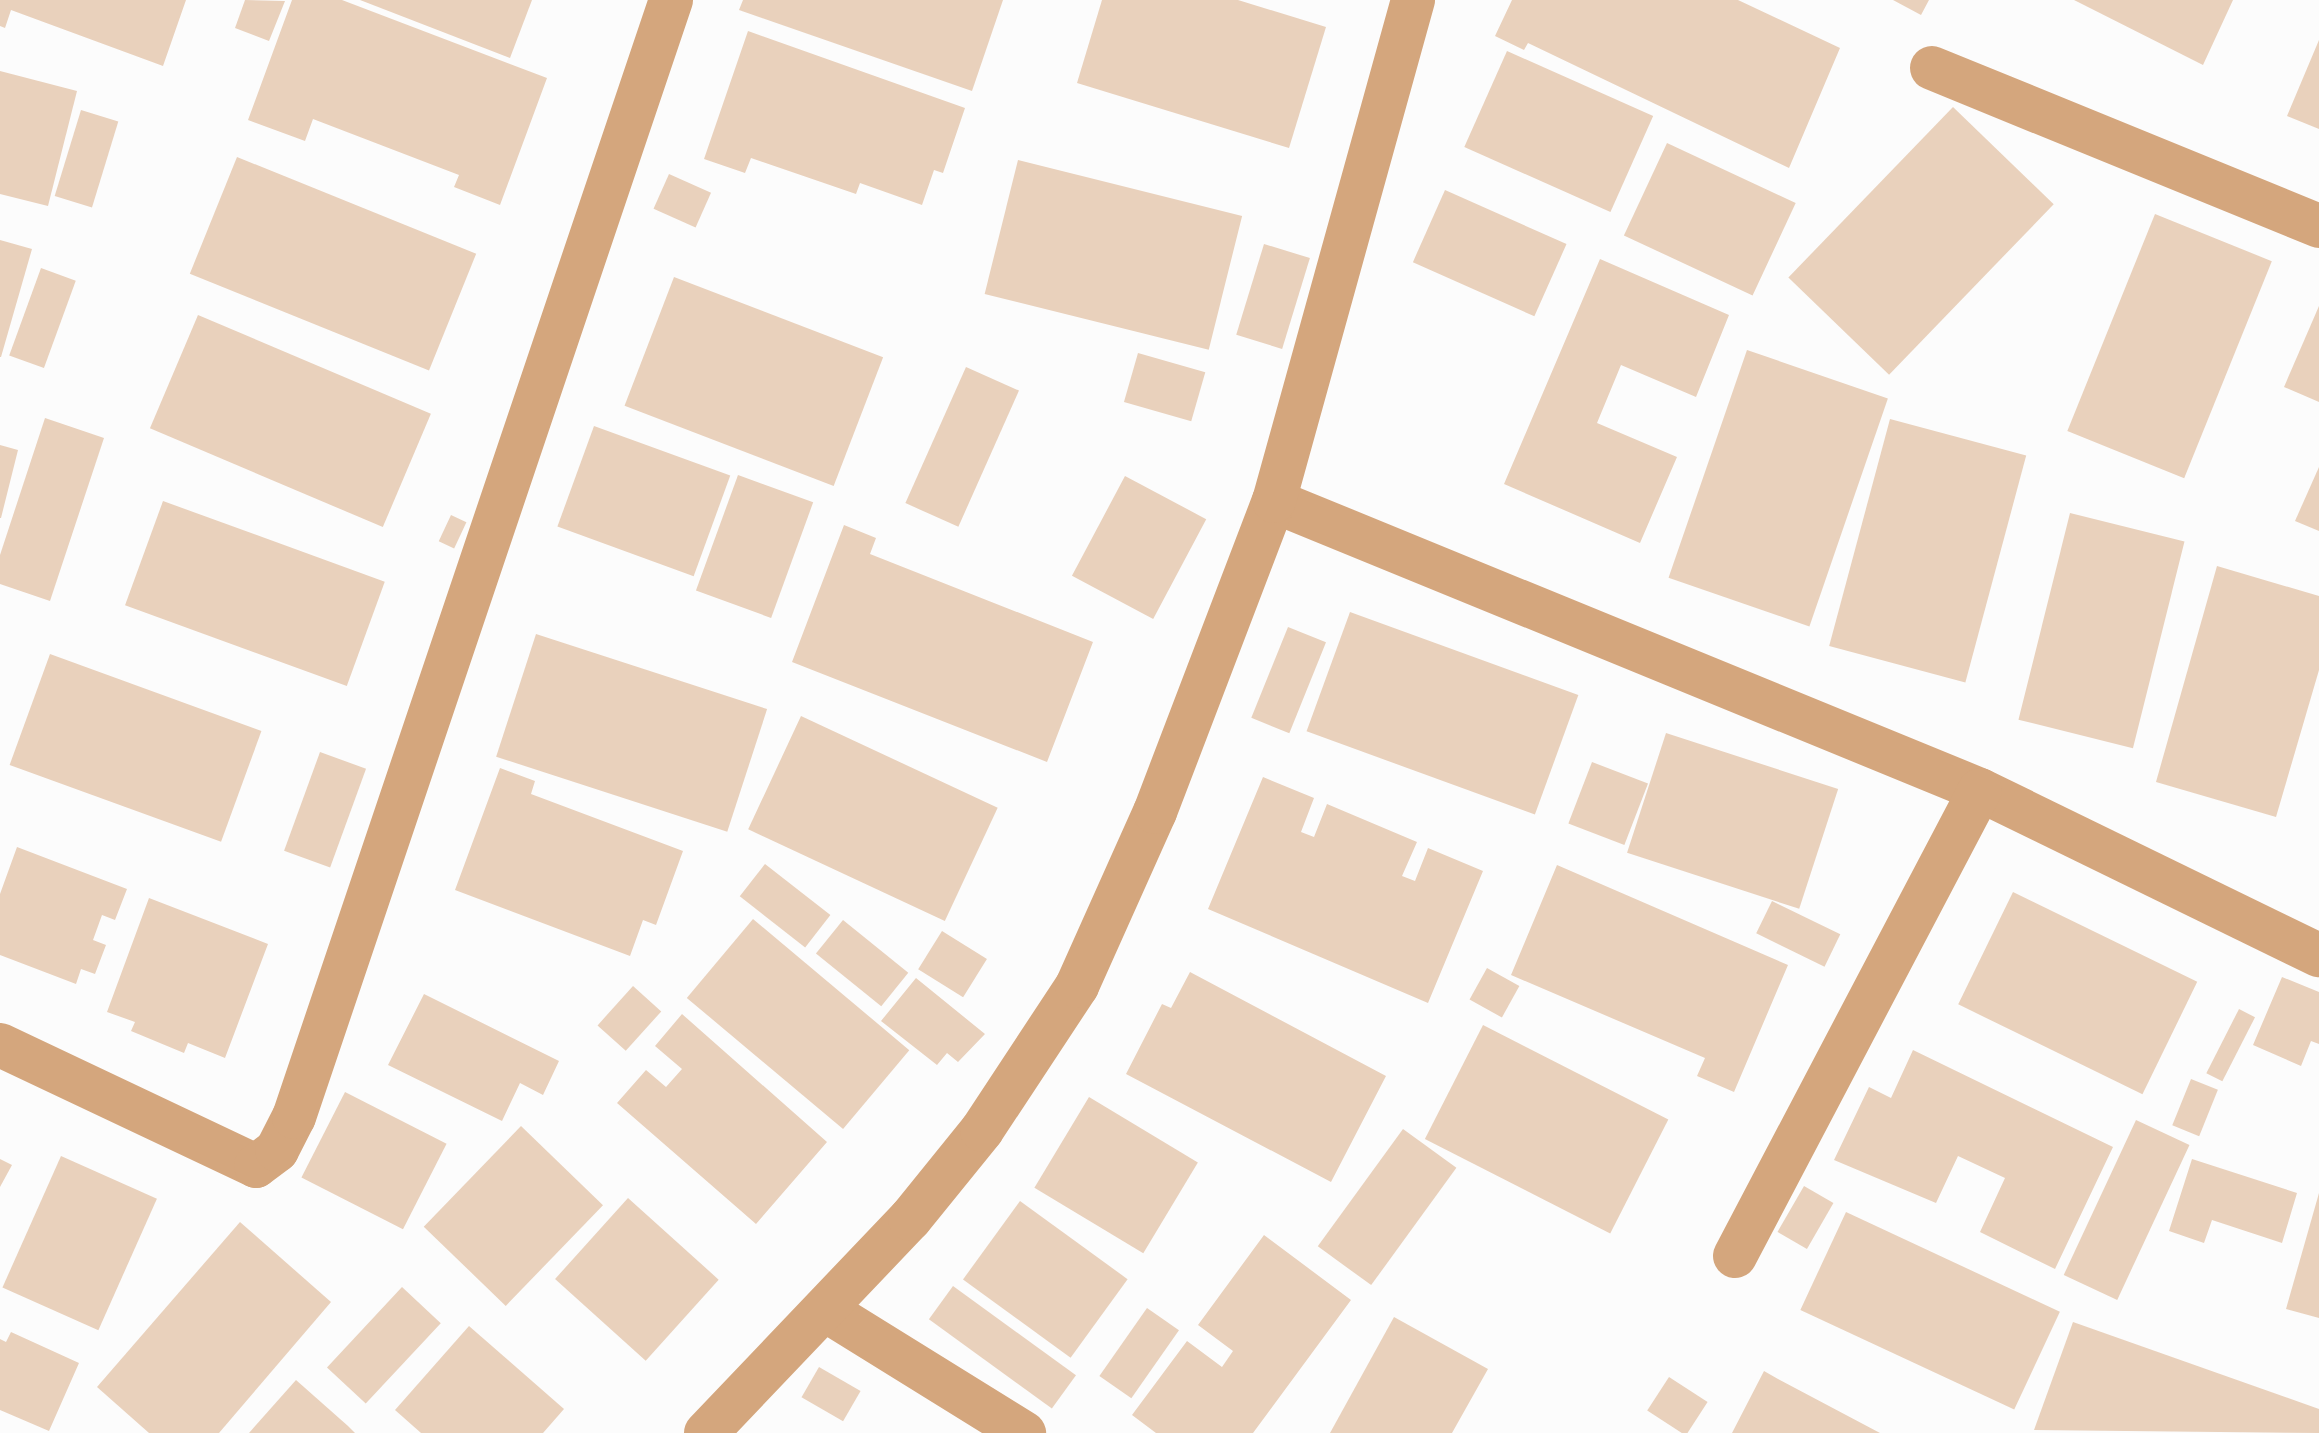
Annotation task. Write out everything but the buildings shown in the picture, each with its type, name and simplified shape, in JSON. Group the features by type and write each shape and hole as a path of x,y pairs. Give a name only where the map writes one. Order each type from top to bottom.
{"street":[{"path":"0,1045 256,1166 277,1150 294,1117 671,0"},
{"path":"706,1433 827,1311 982,1130 1077,986 1155,812 1274,501 1413,0"},
{"path":"1932,68 2319,226"},
{"path":"1274,501 1980,790 2319,955"},
{"path":"1735,1256 1980,790"},
{"path":"827,1311 1024,1433"}]}
